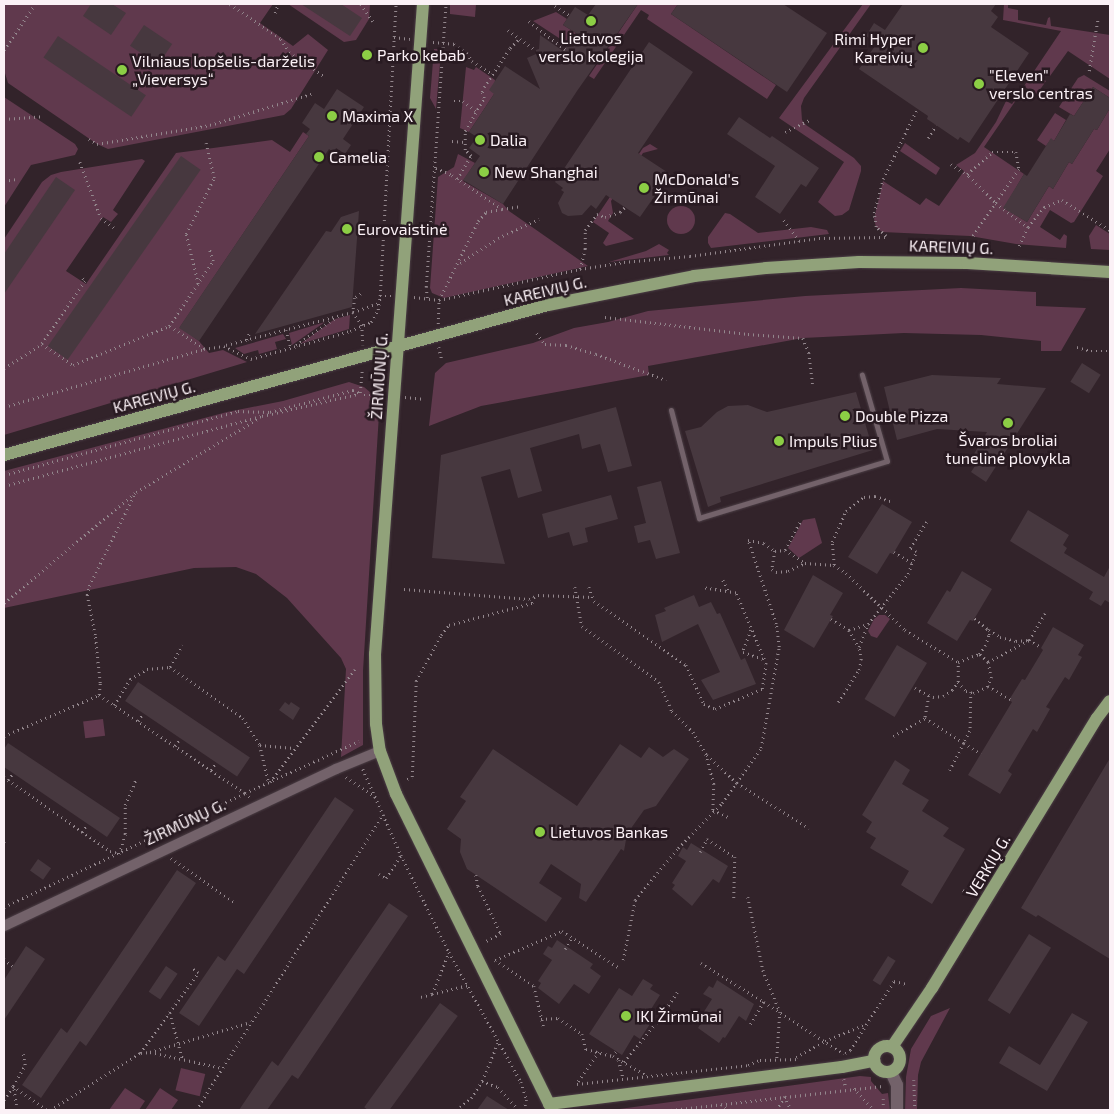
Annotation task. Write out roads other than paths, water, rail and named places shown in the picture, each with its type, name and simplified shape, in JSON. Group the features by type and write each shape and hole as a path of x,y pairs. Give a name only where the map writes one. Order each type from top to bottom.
{"main road":[{"name":"ŽIRMŪNŲ G.","path":"423,4 375,654 376,724 380,751 400,802 548,1107"},
{"name":"KAREIVIŲ G.","path":"4,455 397,348 437,334 558,303 694,276 766,268 904,262 1110,272"},
{"name":"VERKIŲ G.","path":"892,1048 932,988 1097,718 1110,701"},
{"path":"892,1048 900,1058 898,1066 891,1072 878,1069 874,1061 879,1049 892,1048"},
{"path":"548,1107 874,1061"},
{"path":"891,1072 897,1085 897,1110"}],"street":[{"name":"ŽIRMŪNŲ G.","path":"4,926 350,762 380,751"}],"lane":[{"path":"671,410 700,518 887,461 862,375"}],"place":[{"name":"Lietuvos verslo kolegija","path":"591,21"},
{"name":"Rimi Hyper Kareivių","path":"923,48"},
{"name":"Parko kebab","path":"367,55"},
{"name":"Vilniaus lopšelis-darželis „Vieversys“","path":"122,70"},
{"name":"\"Eleven\" verslo centras","path":"979,84"},
{"name":"Maxima X","path":"332,116"},
{"name":"Dalia","path":"480,140"},
{"name":"Camelia","path":"319,157"},
{"name":"New Shanghai","path":"484,172"},
{"name":"McDonald's Žirmūnai","path":"644,188"},
{"name":"Eurovaistinė","path":"347,229"},
{"name":"Double Pizza","path":"845,416"},
{"name":"Švaros broliai tunelinė plovykla","path":"1008,423"},
{"name":"Impuls Plius","path":"779,441"},
{"name":"Lietuvos Bankas","path":"540,832"},
{"name":"IKI Žirmūnai","path":"626,1016"}]}
